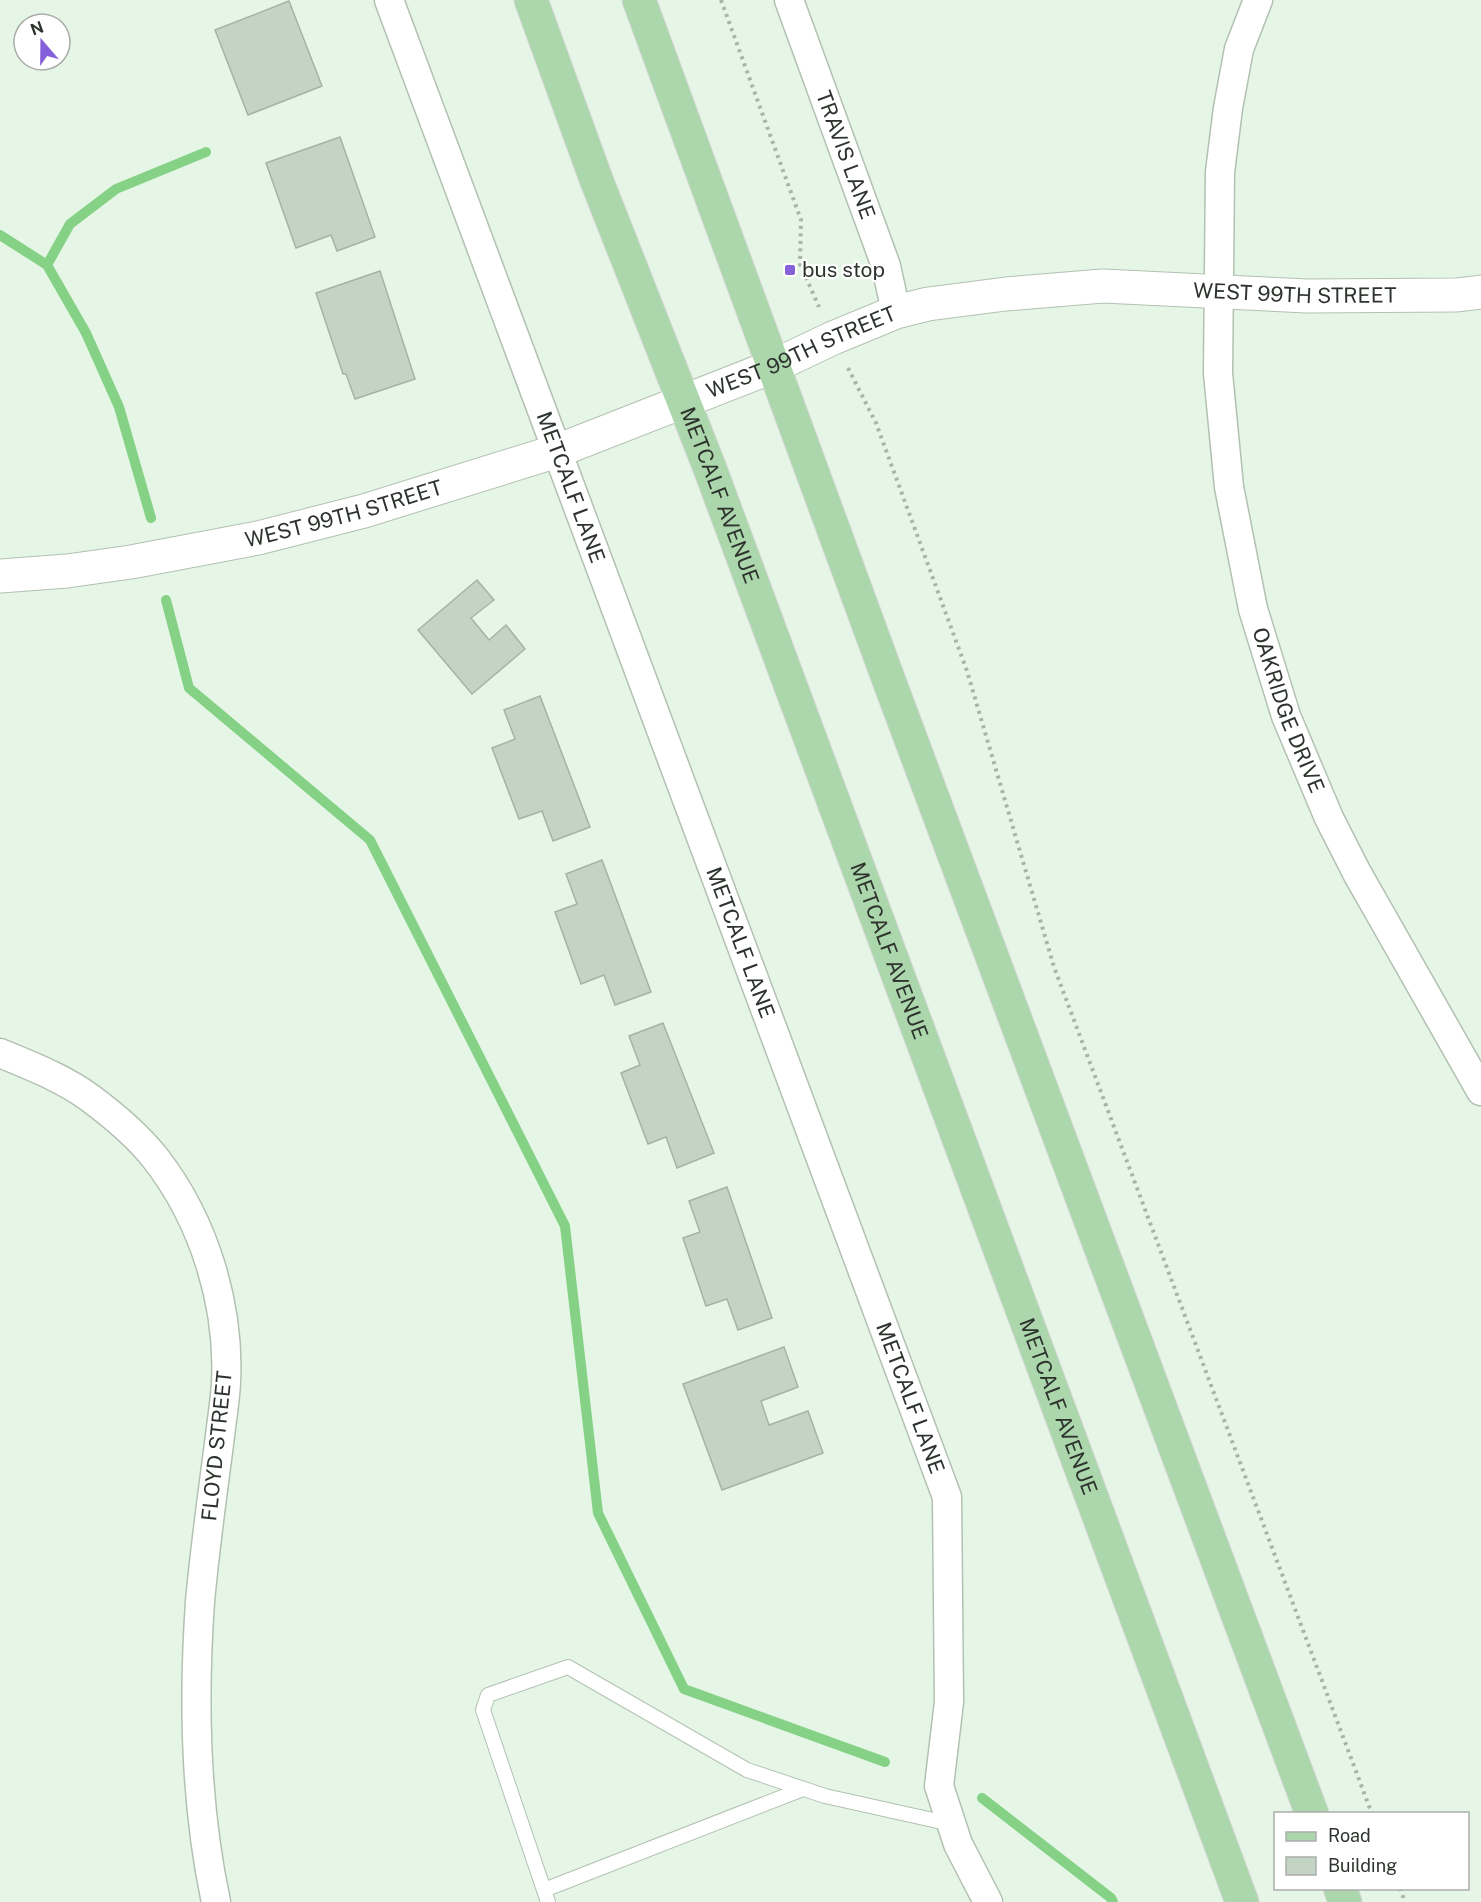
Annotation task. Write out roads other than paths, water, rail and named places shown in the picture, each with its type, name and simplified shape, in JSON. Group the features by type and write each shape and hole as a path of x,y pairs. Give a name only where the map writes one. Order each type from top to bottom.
{"main road":[{"name":"METCALF AVENUE","path":"531,0 596,179 684,403 1242,1902"},
{"path":"639,0 888,678 1311,1812"}],"street":[{"name":"METCALF LANE","path":"389,0 947,1497 949,1702 939,1786 958,1844 988,1902"},
{"name":"TRAVIS LANE","path":"789,0 885,266 896,312"},
{"name":"OAKRIDGE DRIVE","path":"1258,0 1239,49 1228,108 1220,172 1218,373 1229,487 1252,609 1286,716 1329,818 1481,1091"},
{"name":"WEST 99TH STREET","path":"0,576 67,571 131,562 258,538 364,511 557,451 684,403 896,312 939,302 1103,286 1308,296 1457,295 1481,292"},
{"name":"FLOYD STREET","path":"0,1053 59,1079 89,1097 134,1135 156,1160 178,1193 204,1245 215,1277 223,1310 226,1383 200,1600 196,1671 198,1762 209,1867 216,1902"}],"lane":[{"path":"803,1789 546,1896 483,1710 488,1695 568,1667 747,1770 825,1796 951,1824"}],"waterway":[{"path":"47,265 70,224 116,189 206,152"},
{"path":"0,235 47,265 86,333 119,407 151,518"},
{"path":"166,600 189,688 370,840 565,1226 598,1513 684,1689 885,1762"},
{"path":"982,1798 1111,1898 1113,1902"}],"place":[{"name":"bus stop","path":"790,270"}]}
